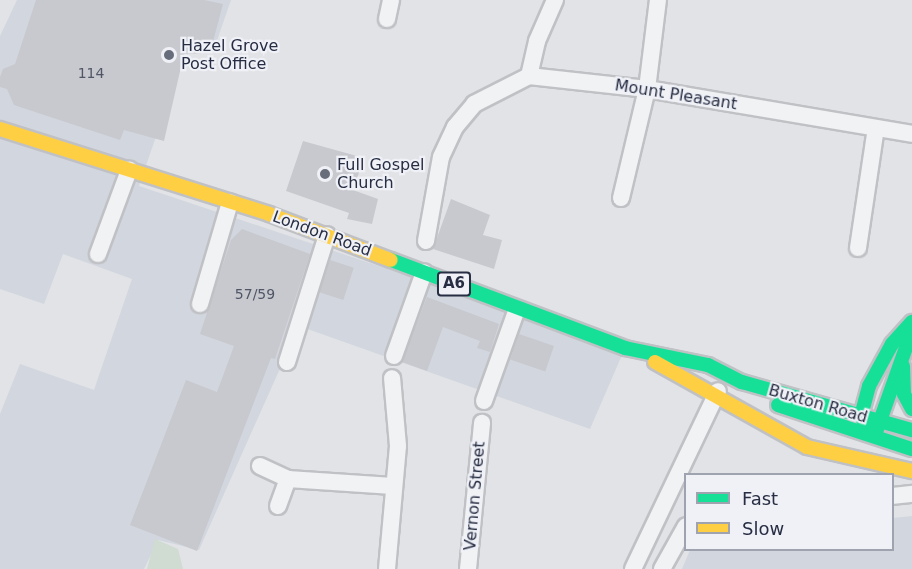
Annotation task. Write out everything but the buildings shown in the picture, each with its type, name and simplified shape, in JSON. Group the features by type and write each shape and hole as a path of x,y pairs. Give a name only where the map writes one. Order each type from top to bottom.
{"main road":[{"name":"London Road","path":"0,129 230,201 327,235 517,309 640,353 708,365 726,375"},
{"path":"874,439 861,416 880,367 912,322"},
{"path":"908,341 904,392 912,409"},
{"path":"864,468 908,341"},
{"name":"London Road","path":"640,353 714,398"},
{"name":"Buxton Road","path":"726,375 741,382 912,430"},
{"name":"A6","path":"741,382 778,405 874,439 912,449"},
{"name":"Buxton Road","path":"714,398 807,447 864,468 912,471"}],"street":[{"path":"387,19 391,0"},
{"path":"426,241 441,157 455,127 474,104 529,76 537,41 555,0"},
{"path":"621,198 647,89 658,0"},
{"name":"Mount Pleasant","path":"529,76 647,89 912,134"},
{"path":"858,248 876,128"},
{"path":"98,254 129,170"},
{"path":"200,304 230,201"},
{"path":"287,362 327,235"},
{"path":"394,356 424,272"},
{"path":"484,401 517,309"},
{"path":"633,569 726,375"},
{"path":"387,569 398,446 392,378"},
{"name":"Vernon Street","path":"468,569 482,423"},
{"path":"260,466 288,479 393,486"},
{"path":"279,506 288,479"},
{"path":"894,496 912,494"},
{"path":"662,569 684,530"}],"shaded area":[{"path":"17,0 231,0 214,49 185,52 139,186 625,348 590,429 299,326 199,550 158,540 144,569 0,569 0,414 20,364 94,390 132,279 63,254 44,304 0,289 0,36"},
{"path":"912,516 912,569 682,569 690,551 894,551 894,518"},
{"path":"155,539 178,549 183,569 147,569"}],"traffic: fast":[{"path":"391,260 625,348 708,365 742,382 912,430"},
{"path":"869,430 861,416 869,386 892,344 912,322"},
{"path":"875,435 909,339"},
{"path":"903,366 904,394 912,409"},
{"path":"778,405 912,449"}],"traffic: slow":[{"path":"0,129 269,214 391,260"},
{"path":"655,362 807,447 912,471"}],"place":[{"name":"Hazel Grove Post Office","path":"169,55"},
{"name":"Full Gospel Church","path":"325,174"}]}
